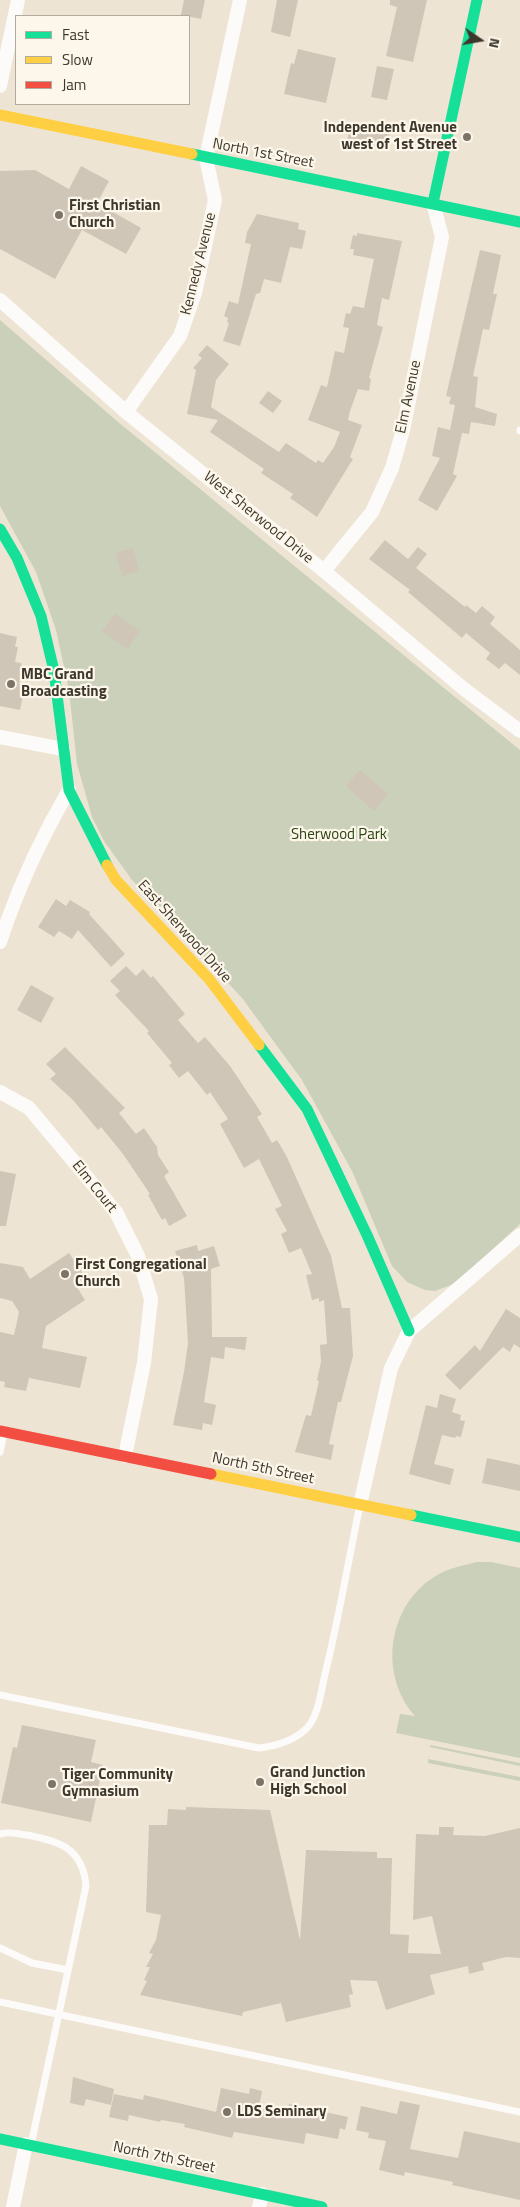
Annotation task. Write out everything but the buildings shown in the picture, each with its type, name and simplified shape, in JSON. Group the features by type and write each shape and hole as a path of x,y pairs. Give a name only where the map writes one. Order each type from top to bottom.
{"street":[{"path":"0,86 18,0"},
{"path":"206,158 240,0"},
{"path":"434,203 476,0"},
{"name":"North 1st Street","path":"0,115 520,222"},
{"name":"Kennedy Avenue","path":"126,412 180,336 196,292 215,200 206,158"},
{"name":"Elm Avenue","path":"324,571 372,512 392,468 403,430 442,237 434,203"},
{"name":"West Sherwood Drive","path":"0,300 126,412 324,571 464,688 520,731"},
{"name":"East Sherwood Drive","path":"0,529 17,558 41,616 54,671 69,790 95,845 116,880 208,979 307,1109 368,1235 409,1331"},
{"path":"0,737 63,749"},
{"path":"0,942 16,893 46,830 69,790"},
{"name":"Elm Court","path":"0,1092 29,1108 116,1212 138,1256 150,1299 144,1363 125,1456"},
{"path":"360,1505 391,1368 409,1331 520,1235"},
{"name":"North 5th Street","path":"2,1432 520,1537"},
{"name":"North 7th Street","path":"0,2139 260,2200 322,2207"},
{"path":"13,2207 28,2145"}],"lane":[{"path":"0,1452 2,1432"},
{"path":"0,1695 259,1748 275,1746 290,1740 308,1726 316,1712 334,1639 360,1505"},
{"path":"0,1834 7,1832 44,1838 63,1845 76,1856 84,1870 86,1886 59,2015 28,2145"},
{"path":"0,1948 32,1963 68,1970"},
{"path":"0,2002 520,2112"}],"green space":[{"name":"Sherwood Park","path":"0,320 118,422 520,750 520,1224 456,1283 435,1291 425,1290 407,1282 392,1266 352,1171 302,1080 242,998 132,880 104,841 92,817 77,764 69,690 56,630 36,572 0,506"},
{"path":"477,1562 491,1562 520,1568 520,1758 396,1733 400,1714 415,1716 403,1698 395,1679 392,1658 394,1637 400,1617 410,1599 425,1584 447,1570"},
{"path":"430,1745 520,1763 520,1766 430,1747"},
{"path":"428,1759 520,1777 520,1781 428,1763"}],"traffic: fast":[{"path":"433,203 477,0"},
{"path":"192,154 520,222"},
{"path":"0,529 17,558 41,616 54,671 69,790 107,865"},
{"path":"259,1045 307,1109 367,1235 409,1331"},
{"path":"411,1515 520,1537"},
{"path":"0,2139 322,2207"}],"traffic: slow":[{"path":"0,115 192,154"},
{"path":"107,865 116,880 209,979 259,1045"},
{"path":"211,1474 411,1515"}],"traffic: jam":[{"path":"0,1431 211,1474"}],"place":[{"name":"Independent Avenue west of 1st Street","path":"467,137"},
{"name":"First Christian Church","path":"59,215"},
{"name":"MBC Grand Broadcasting","path":"11,684"},
{"name":"First Congregational Church","path":"65,1274"},
{"name":"Grand Junction High School","path":"260,1782"},
{"name":"Tiger Community Gymnasium","path":"52,1784"},
{"name":"LDS Seminary","path":"227,2112"}]}
